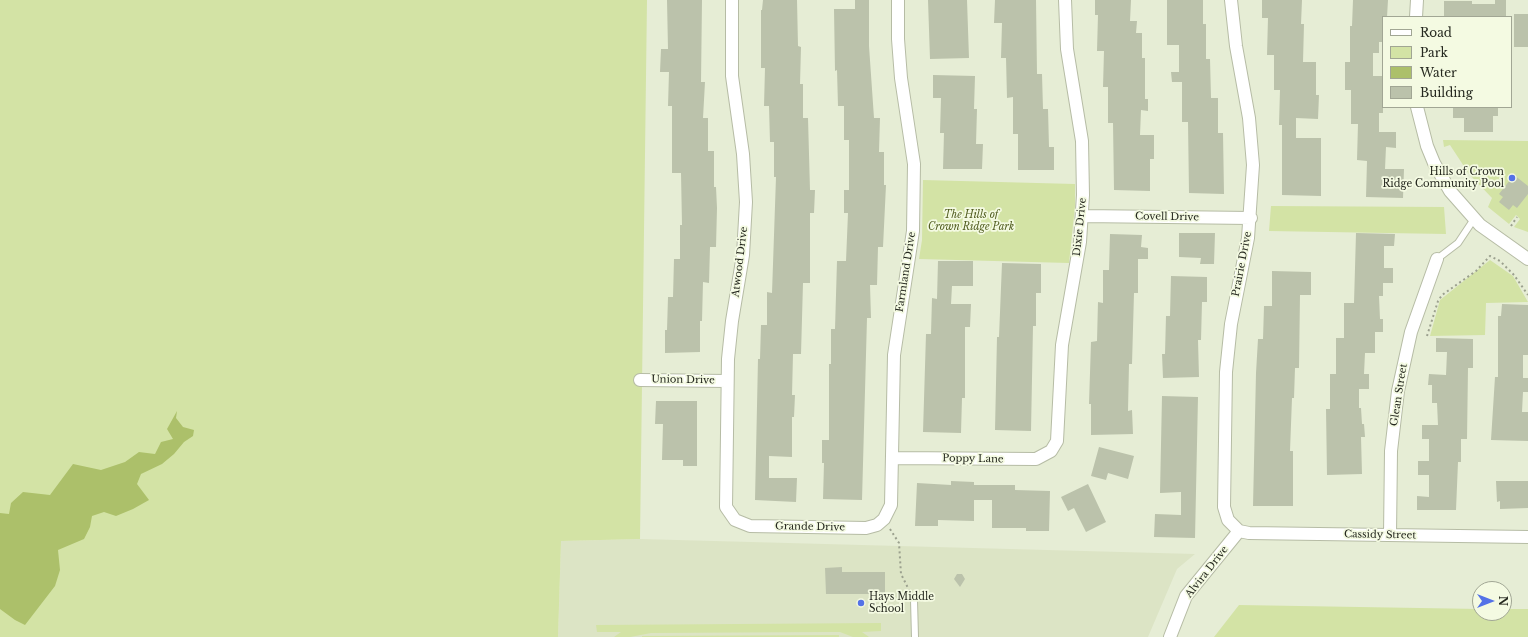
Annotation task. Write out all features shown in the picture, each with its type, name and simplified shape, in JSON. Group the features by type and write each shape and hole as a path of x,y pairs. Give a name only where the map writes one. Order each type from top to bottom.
{"street":[{"name":"Atwood Drive","path":"732,0 732,76 743,154 746,202 743,255 732,321 727,381 725,500 728,512 735,520"},
{"name":"Farmland Drive","path":"884,520 891,504 895,342 911,251 914,204 912,144 899,52 898,0"},
{"name":"Dixie Drive","path":"1051,452 1058,436 1062,345 1078,255 1084,182 1082,141 1067,49 1064,0"},
{"name":"Prairie Drive","path":"1232,0 1236,46 1246,99 1252,145 1251,218 1245,258 1231,324 1226,372 1224,508 1226,518 1236,529"},
{"path":"1416,16 1417,0"},
{"path":"1417,108 1423,133 1434,163 1450,191 1474,219 1528,259"},
{"name":"Covell Drive","path":"1082,216 1251,218"},
{"path":"1510,246 1528,250"},
{"name":"Glean Street","path":"1390,535 1391,451 1398,391 1411,332 1437,259"},
{"name":"Union Drive","path":"640,380 727,381"},
{"name":"Poppy Lane","path":"892,458 1031,460 1041,458 1051,452"},
{"name":"Grande Drive","path":"735,520 750,526 866,528 877,525 884,520"},
{"name":"Cassidy Street","path":"1236,529 1249,533 1528,537"},
{"name":"Alvira Drive","path":"1170,637 1186,596 1236,529"}],"lane":[{"path":"1437,259 1458,243 1474,219"},
{"path":"914,600 915,637"}],"path":[{"path":"1511,226 1518,217"},
{"path":"1427,336 1438,301 1442,295 1476,271 1490,256 1500,261 1514,275 1528,295"},
{"path":"884,520 899,543 901,574 914,600"}],"shaded area":[{"name":"Hays Middle School","path":"640,539 1195,554 1177,569 1148,637 558,637 561,541"}],"green space":[{"path":"0,0 647,0 640,539 561,541 558,637 0,637"},
{"path":"1443,140 1528,141 1528,232 1514,227 1520,219 1516,215 1509,224 1488,207 1492,198 1469,174 1450,145 1444,147"},
{"name":"The Hills of Crown Ridge Park","path":"923,180 1075,184 1075,206 1069,263 919,259 922,240"},
{"path":"1271,206 1444,207 1446,234 1269,231"},
{"path":"1490,260 1513,276 1528,302 1486,303 1485,335 1430,336 1440,300"},
{"path":"1239,605 1472,609 1472,621 1512,621 1512,609 1528,609 1528,637 1214,637"},
{"path":"881,623 881,631 862,632 869,637 853,637 840,632 830,632 651,633 630,637 614,637 621,632 597,632 596,625"},
{"path":"839,635 839,637 642,637 642,636"}],"water":[{"path":"177,411 176,418 183,427 194,430 193,436 184,442 174,454 162,464 141,474 137,484 149,500 116,516 104,512 92,516 90,527 84,539 58,550 60,570 55,586 25,625 0,609 0,513 9,514 11,503 23,492 50,495 73,464 101,470 125,462 139,452 155,454 161,442 173,439 167,429"}],"building":[{"path":"667,0 702,0 701,82 705,82 703,118 708,118 708,151 714,151 714,187 716,187 717,208 716,247 710,247 709,283 703,282 702,321 700,321 700,352 665,353 665,330 667,330 668,297 673,297 674,259 680,259 680,225 682,225 681,173 672,173 672,106 668,106 669,72 660,72 661,49 668,49"},
{"path":"763,0 797,0 798,46 801,47 800,84 803,84 803,118 808,118 810,190 815,190 814,213 810,213 810,283 803,283 801,354 793,354 792,395 795,395 794,417 792,417 792,457 769,456 769,478 797,478 796,502 755,500 758,359 760,359 761,325 767,325 767,292 772,293 776,177 774,177 774,142 770,142 769,106 764,106 765,68 761,68 761,10"},
{"path":"855,0 869,0 869,46 874,118 880,118 879,152 884,152 884,185 886,185 883,247 878,247 877,285 870,285 871,318 867,318 862,500 823,499 824,463 822,463 822,440 829,440 829,364 831,364 831,329 835,329 837,261 846,261 848,213 844,213 844,190 849,190 849,140 844,140 844,106 838,106 837,70 835,71 834,9 855,9"},
{"path":"928,0 967,0 969,58 930,59"},
{"path":"995,0 1036,0 1037,74 1042,74 1043,109 1048,109 1049,147 1054,147 1054,170 1018,170 1018,134 1013,134 1013,97 1007,98 1006,58 1001,58 1002,23 994,23"},
{"path":"1095,0 1131,0 1130,21 1137,21 1136,33 1142,33 1142,58 1145,58 1145,99 1148,99 1148,111 1141,110 1140,135 1154,135 1154,159 1150,159 1150,191 1114,190 1113,123 1108,123 1108,87 1103,87 1104,51 1097,51 1098,15 1095,15"},
{"path":"1167,0 1203,0 1203,24 1206,24 1206,59 1210,59 1211,98 1218,98 1218,133 1223,133 1224,194 1189,193 1188,122 1182,122 1182,82 1172,82 1171,72 1179,72 1179,45 1167,45"},
{"path":"1262,0 1302,0 1301,24 1304,24 1303,62 1316,62 1316,95 1319,95 1318,119 1296,118 1296,138 1321,138 1321,196 1282,195 1282,125 1279,125 1280,90 1274,90 1274,55 1267,55 1268,18 1262,18"},
{"path":"1353,0 1388,0 1387,16 1382,16 1382,42 1379,42 1379,53 1373,53 1373,76 1382,76 1383,113 1379,113 1379,132 1396,132 1396,148 1386,147 1385,169 1404,169 1403,198 1366,197 1367,161 1357,160 1358,124 1351,124 1351,90 1345,90 1345,62 1350,62 1350,26 1352,26"},
{"path":"1495,0 1506,0 1506,16 1444,16 1444,1 1472,1 1472,4 1495,4"},
{"path":"1514,14 1528,14 1528,47 1514,47"},
{"path":"933,75 975,76 974,109 977,109 976,144 983,144 982,169 943,169 944,133 940,133 941,98 933,98"},
{"path":"1453,108 1498,108 1498,116 1493,116 1493,132 1464,132 1464,118 1453,118"},
{"path":"1514,175 1528,186 1528,194 1517,208 1513,205 1509,210 1499,202 1503,197 1499,194"},
{"path":"1179,233 1215,233 1214,264 1200,264 1201,258 1179,257"},
{"path":"1356,233 1395,234 1394,246 1384,246 1384,268 1393,268 1393,283 1383,283 1383,296 1379,296 1380,319 1383,319 1383,332 1375,332 1375,353 1365,353 1364,374 1369,374 1369,389 1359,389 1359,408 1361,408 1365,437 1361,437 1362,474 1327,475 1326,409 1330,409 1330,374 1336,374 1336,338 1344,338 1344,303 1354,303"},
{"path":"1110,234 1142,235 1141,247 1148,248 1148,259 1138,259 1138,293 1134,293 1132,364 1129,364 1128,411 1132,410 1133,434 1091,435 1091,404 1089,404 1091,342 1097,341 1098,302 1103,303 1103,270 1109,270"},
{"path":"938,261 973,261 973,286 952,286 951,304 971,304 970,327 965,327 965,398 962,398 961,433 923,432 926,334 931,334 932,298 937,299"},
{"path":"1002,263 1041,264 1041,293 1036,293 1036,326 1033,326 1031,431 995,430 997,337 999,337"},
{"path":"1272,271 1311,272 1311,295 1300,295 1299,368 1295,368 1294,398 1292,398 1290,451 1293,451 1293,506 1253,506 1258,339 1263,339 1264,306 1272,306"},
{"path":"1171,276 1207,277 1207,302 1202,302 1201,340 1198,340 1199,377 1163,378 1162,354 1165,354 1166,316 1170,316"},
{"path":"1502,304 1528,305 1528,355 1523,355 1523,378 1528,378 1528,392 1523,392 1522,412 1528,412 1528,441 1491,440 1495,377 1498,377 1498,316 1501,316"},
{"path":"1436,338 1473,339 1473,368 1468,368 1467,439 1461,439 1461,462 1458,462 1456,510 1417,510 1417,496 1429,497 1429,475 1418,475 1418,461 1429,461 1429,439 1422,439 1422,425 1438,425 1437,403 1432,403 1432,385 1428,385 1429,374 1446,375 1447,352 1436,352"},
{"path":"1162,396 1198,397 1195,538 1154,537 1155,514 1181,515 1181,492 1160,493"},
{"path":"656,401 697,401 697,466 683,466 683,460 662,460 663,424 655,424"},
{"path":"1099,447 1134,456 1128,479 1108,473 1106,480 1091,476"},
{"path":"951,481 974,482 974,485 1015,485 1015,490 1050,491 1049,531 1026,531 1026,528 992,528 992,500 974,500 974,521 938,520 938,526 915,526 917,483 951,485"},
{"path":"1496,481 1528,481 1528,508 1500,509 1500,501 1497,502"},
{"path":"1088,484 1106,522 1086,532 1074,508 1068,511 1061,497"},
{"path":"842,567 842,572 885,572 885,594 826,594 825,568"},
{"path":"957,574 962,574 965,579 960,587 954,579"}],"place":[{"name":"Hills of Crown Ridge Community Pool","path":"1512,178"},
{"name":"Hays Middle School","path":"861,603"}]}
